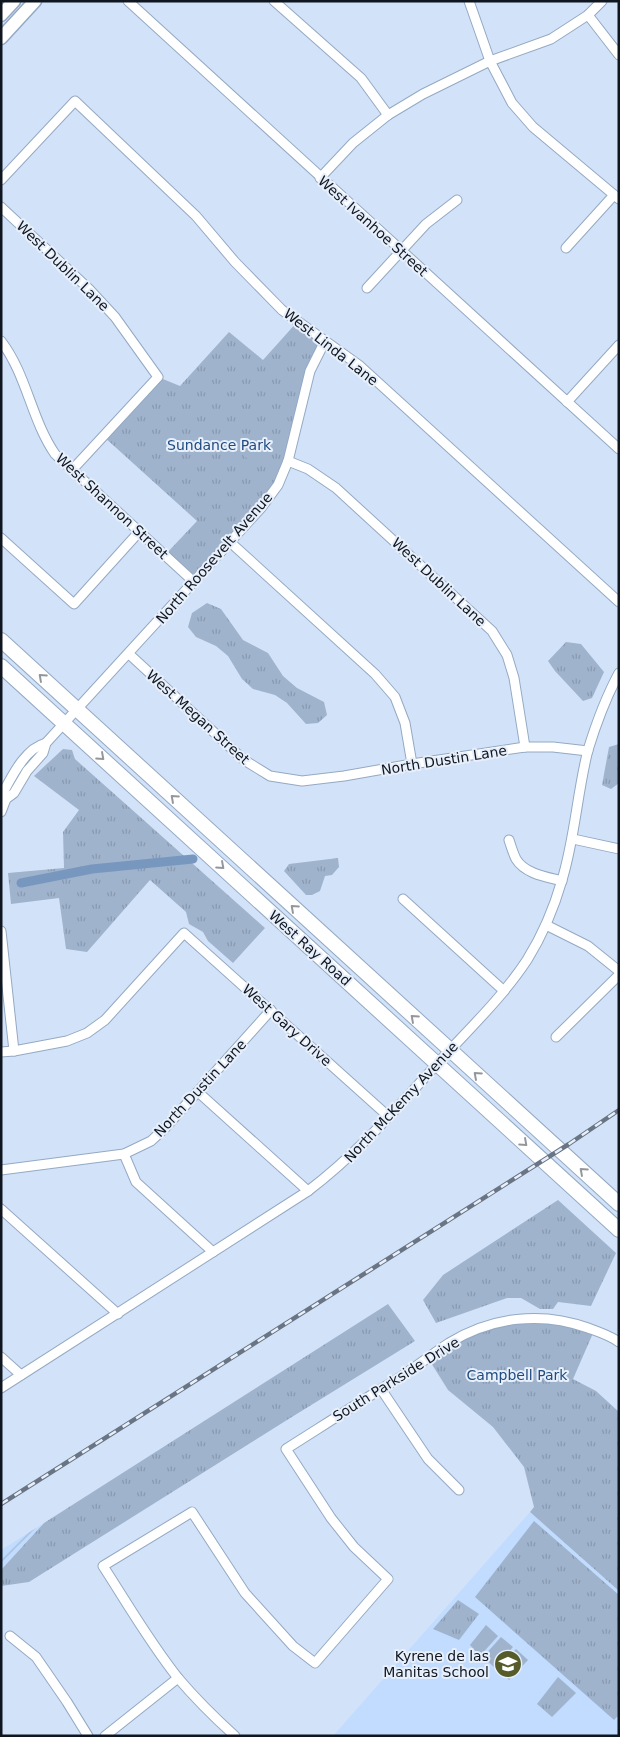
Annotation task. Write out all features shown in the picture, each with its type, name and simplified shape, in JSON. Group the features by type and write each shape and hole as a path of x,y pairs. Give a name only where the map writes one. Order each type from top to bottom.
{"main road":[{"path":"1,15 14,1"},
{"path":"1,38 35,1"},
{"name":"West Ray Road","path":"1,640 619,1204"},
{"name":"West Ray Road","path":"1,666 619,1230"}],"street":[{"name":"West Ivanhoe Street","path":"128,1 619,449"},
{"path":"274,1 361,78 388,115"},
{"path":"469,1 490,61 512,103 533,127 616,197 566,248"},
{"path":"320,178 353,142 388,115 423,94 490,61 551,39 588,14 602,1"},
{"path":"588,14 619,55"},
{"name":"West Linda Lane","path":"1,180 75,101 196,216 235,262 282,310 360,366 619,602"},
{"path":"367,288 426,224 457,200"},
{"name":"West Dublin Lane","path":"1,207 89,288 115,317 158,377 72,470"},
{"name":"West Shannon Street","path":"1,341 17,367 45,439 55,454 194,582"},
{"name":"North Roosevelt Avenue","path":"1,812 6,798 14,793 27,771 43,753 46,743 230,542 278,485 288,461 310,372 325,341"},
{"path":"567,402 619,345"},
{"name":"West Dublin Lane","path":"288,461 308,469 336,488 492,631 507,655 514,678 526,748"},
{"path":"1,538 74,604 138,532"},
{"path":"230,542 375,674 395,697 405,724 412,764"},
{"name":"West Megan Street","path":"129,654 244,760 270,776"},
{"name":"North McKemy Avenue","path":"1,1388 308,1191 342,1164 389,1117 504,991 527,960 546,925 562,881 573,839 588,751 610,690 619,673"},
{"name":"North Dustin Lane","path":"270,776 302,781 526,748 553,747 588,751"},
{"path":"573,839 619,849"},
{"path":"509,840 517,861 526,869 536,874 562,881"},
{"path":"404,900 504,991"},
{"path":"546,925 588,946 619,971"},
{"path":"1,931 14,1051 1,1052"},
{"name":"West Gary Drive","path":"14,1051 68,1041 87,1033 105,1020 184,933 389,1117"},
{"path":"556,1037 619,976"},
{"name":"North Dustin Lane","path":"1,1170 124,1154 151,1141 198,1092 270,1010"},
{"path":"198,1092 308,1191"},
{"path":"124,1154 136,1182 214,1252"},
{"path":"1,1209 118,1314"},
{"name":"South Parkside Drive","path":"178,1678 142,1628 103,1566 192,1512 245,1593 293,1646 314,1663 388,1579 354,1546 331,1518 286,1449 449,1343 474,1331 512,1319 543,1318 570,1322 610,1336 619,1342"},
{"path":"1,1357 21,1375"},
{"path":"381,1389 428,1460 459,1490"},
{"path":"10,1636 36,1657 88,1736"},
{"path":"105,1736 178,1678 235,1736"}],"shaded area":[{"name":"Kyrene de las Manitas School","path":"530,1512 619,1591 619,1736 333,1736"},
{"path":"44,1523 1,1570 1,1550"}],"green space":[{"name":"Sundance Park","path":"298,321 325,341 310,371 278,485 194,582 165,555 197,521 103,436 158,377 180,386 229,332 263,360"},
{"path":"260,427 276,439 255,464 240,453"},
{"path":"207,603 221,609 243,640 268,653 283,676 297,688 324,702 327,715 318,723 306,724 287,703 275,695 253,689 242,679 228,656 216,646 196,637 188,627 192,613"},
{"path":"566,642 581,644 604,672 592,698 583,701 548,661"},
{"path":"619,744 619,783 611,789 602,785 609,747"},
{"path":"63,749 72,750 75,759 265,928 233,963 208,941 203,932 189,924 186,912 150,880 87,952 66,949 59,898 11,904 8,873 64,868 63,832 79,810 34,776"},
{"path":"338,858 339,867 332,875 325,876 320,891 312,895 306,895 284,871 289,864"},
{"path":"558,1200 616,1253 591,1306 558,1302 553,1309 540,1309 521,1298 507,1298 436,1323 423,1300 443,1275"},
{"path":"388,1304 415,1341 29,1582 1,1586 1,1570 44,1523"},
{"name":"Campbell Park","path":"543,1318 594,1331 573,1379 596,1391 619,1412 619,1591 530,1512 534,1507 524,1467 493,1427 448,1390 428,1358 474,1331"},
{"path":"534,1521 619,1595 619,1715 614,1720 475,1597"},
{"path":"458,1600 479,1614 459,1640 433,1629"},
{"path":"486,1625 498,1636 480,1656 470,1645"},
{"path":"501,1637 513,1647 495,1668 483,1657"},
{"path":"516,1649 528,1660 509,1680 498,1670"},
{"path":"558,1677 576,1693 552,1717 537,1704"}],"waterway":[{"path":"21,883 92,869 193,859"}],"railway":[{"path":"1,1504 569,1144 619,1110"}],"place":[{"name":"Kyrene de las Manitas School","path":"508,1664"}]}
